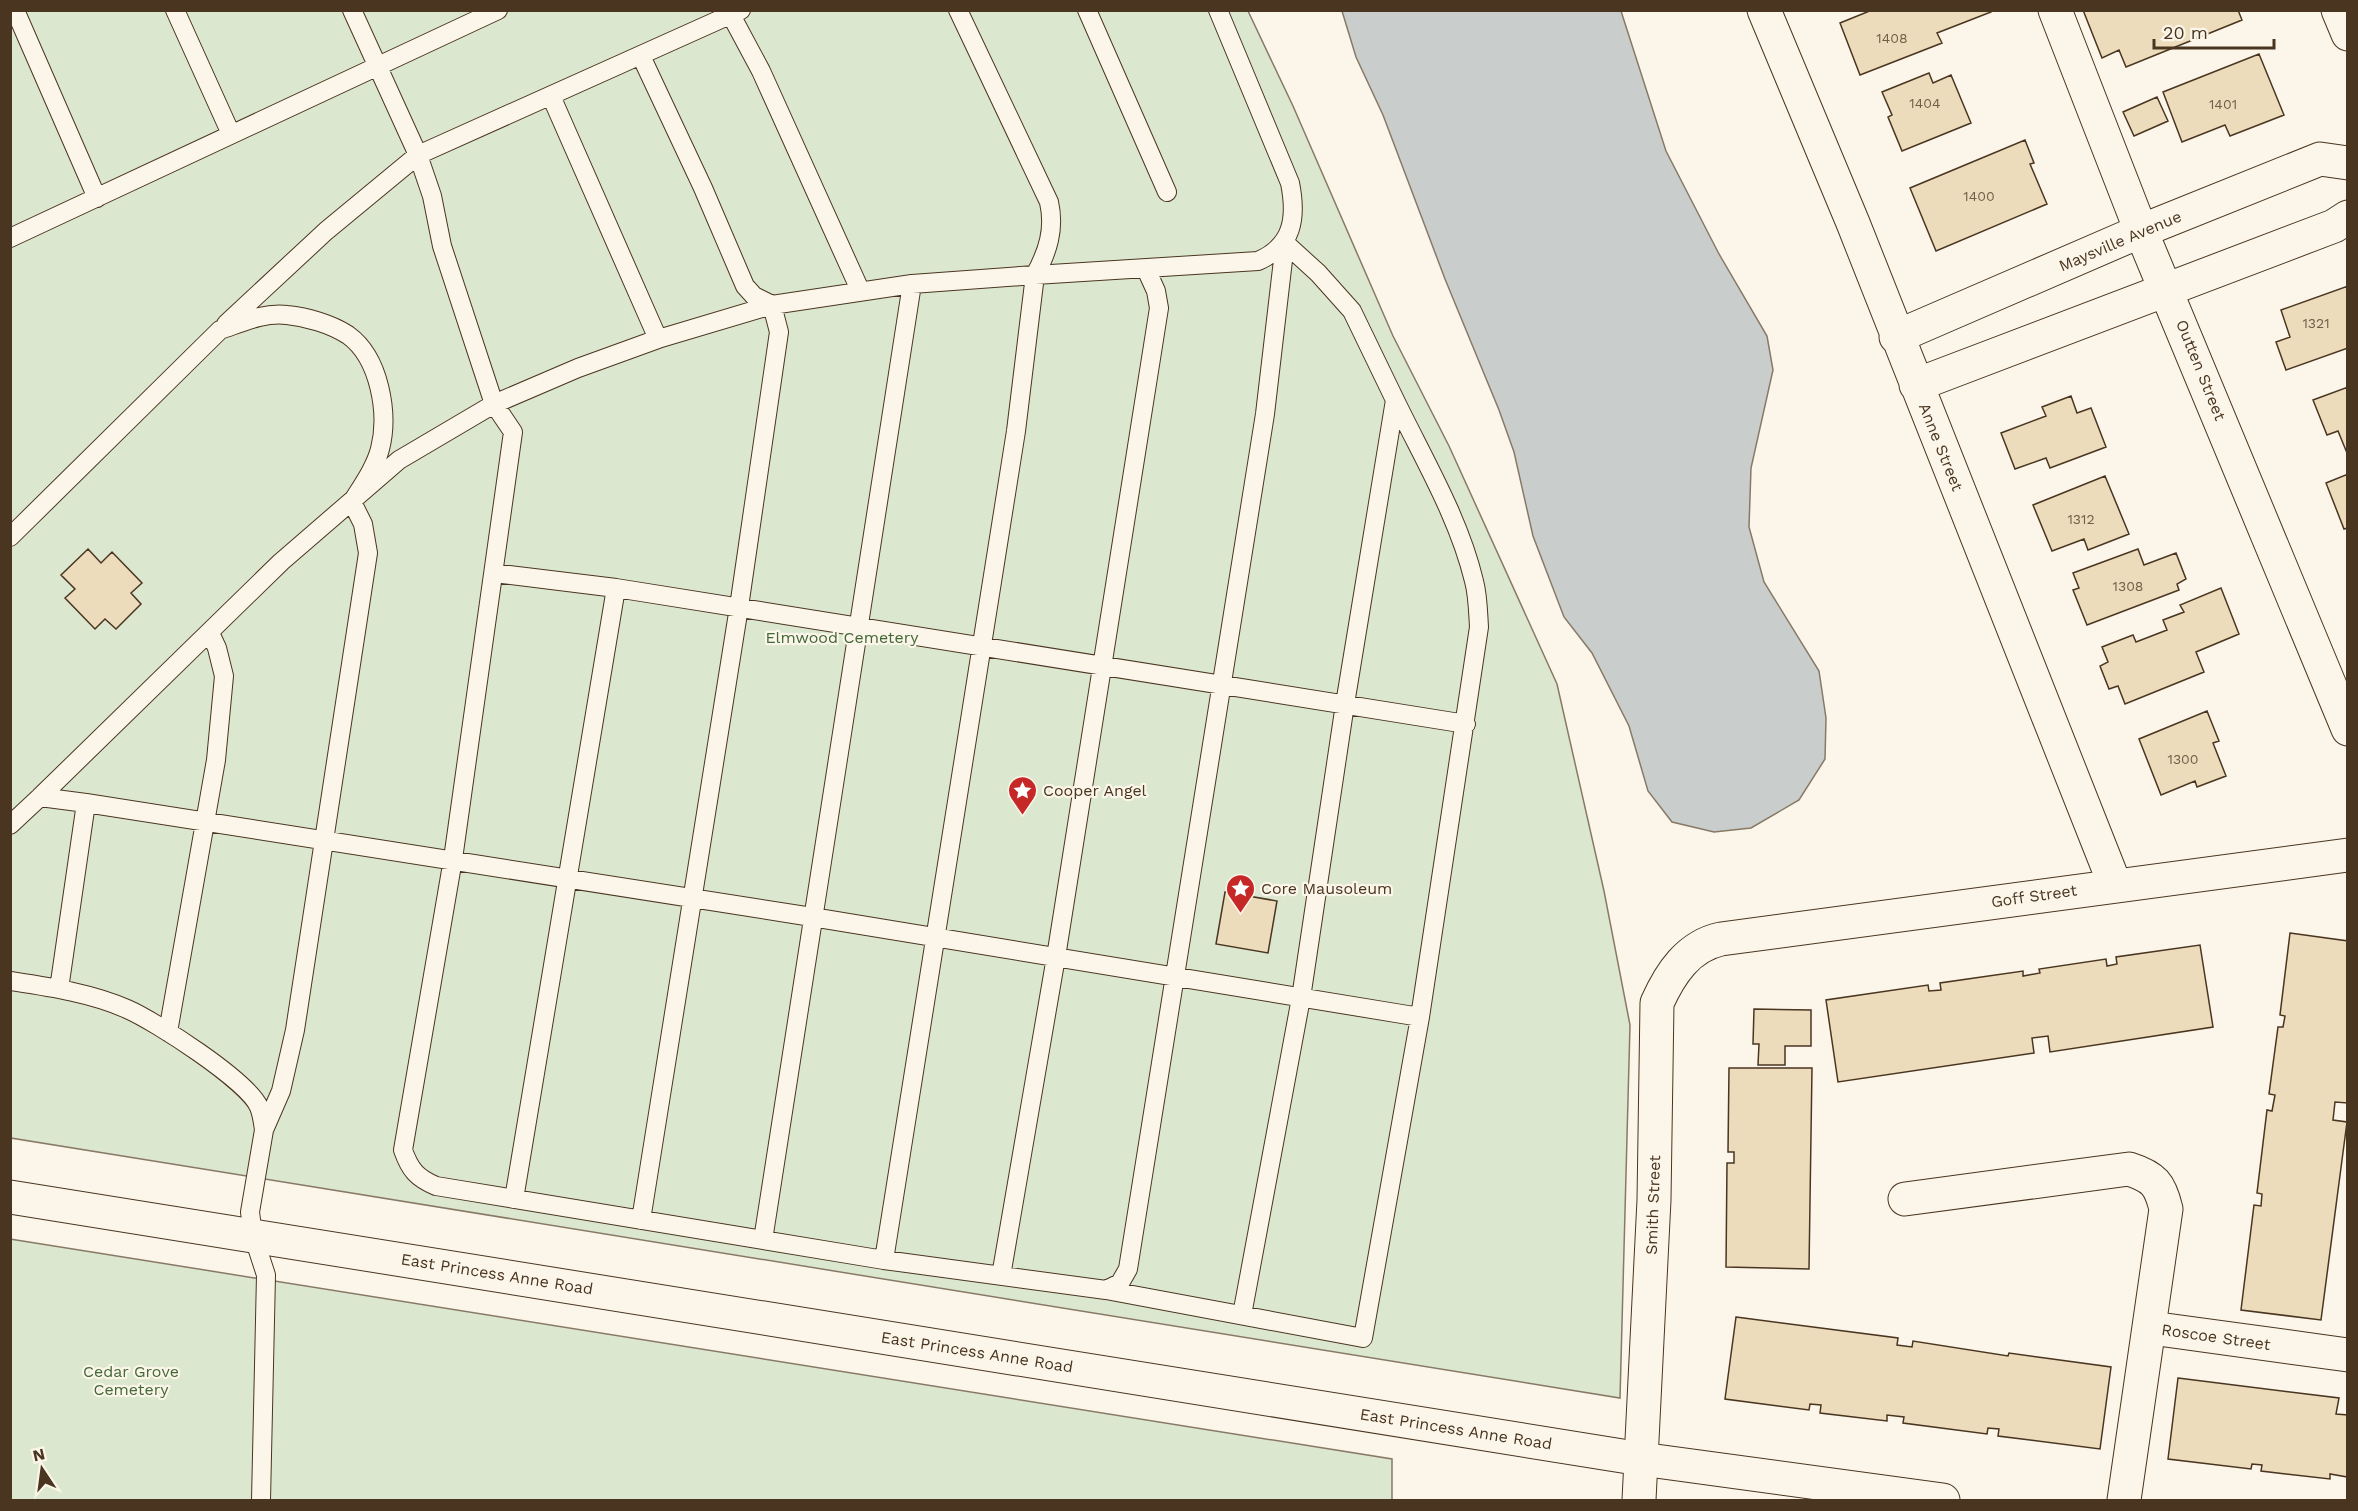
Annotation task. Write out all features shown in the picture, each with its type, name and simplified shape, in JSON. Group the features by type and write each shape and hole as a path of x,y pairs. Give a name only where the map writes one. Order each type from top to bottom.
{"street":[{"name":"Anne Street","path":"1764,10 1853,223 1896,337 2115,885"},
{"name":"Outten Street","path":"2055,10 2141,231 2168,290 2348,729"},
{"path":"2338,10 2348,34"},
{"name":"Maysville Avenue","path":"1896,337 2141,231 2320,159 2348,163"},
{"path":"1916,385 2334,226 2348,217"},
{"name":"Goff Street","path":"1721,939 2348,855"},
{"name":"Smith Street","path":"1639,1500 1654,1200 1657,1003 1669,976 1689,954 1721,939"},
{"path":"1905,1198 2129,1168 2148,1175 2161,1190 2166,1209 2151,1328"},
{"name":"East Princess Anne Road","path":"10,1197 1641,1459 1943,1500"},
{"name":"Roscoe Street","path":"2124,1500 2151,1328 2348,1355"}],"lane":[{"path":"15,10 98,198"},
{"path":"175,10 231,134"},
{"path":"352,10 418,155 432,196 442,246 494,404 513,432 453,860 403,1150 410,1169 421,1180 436,1186 884,1260 1106,1290 1363,1338 1420,1017 1479,627 1475,583 1444,499 1352,311 1318,273 1285,243"},
{"path":"10,238 498,10"},
{"path":"884,1260 1016,431 1035,275 1046,255 1053,220 1049,202 958,10"},
{"path":"1087,10 1167,192"},
{"path":"1106,1290 1120,1283 1128,1269 1265,414 1285,243 1292,228 1294,206 1290,183 1218,10"},
{"path":"10,537 220,330 326,231 418,155 736,13 860,290"},
{"path":"640,56 704,188 745,286 754,296 772,305 779,332 739,607 641,1220"},
{"path":"551,96 658,339"},
{"path":"10,825 281,562 399,460 494,404 578,368 658,339 772,305 912,284 1258,261 1271,256 1285,243"},
{"path":"1001,1276 1056,957 1159,308 1156,291 1146,269"},
{"path":"763,1240 812,916 861,626 912,284"},
{"path":"220,330 258,317 285,315 318,321 348,336 365,356 379,386 384,418 379,450 352,502"},
{"path":"1242,1315 1300,998 1395,400"},
{"path":"261,1500 266,1275 253,1235 250,1212 264,1130 281,1091 295,1030 368,553 363,524 352,502"},
{"path":"494,573 616,588 739,607 1466,724"},
{"path":"514,1199 616,588"},
{"path":"168,1032 216,760 224,676 217,648 210,633"},
{"path":"40,797 206,819 812,916 1420,1017"},
{"path":"59,989 86,802"},
{"path":"10,981 59,989 126,1008 168,1032 238,1083 259,1106 264,1130"}],"green space":[{"name":"Elmwood Cemetery","path":"10,11 1248,11 1293,106 1393,336 1449,446 1557,684 1604,891 1630,1025 1620,1398 11,1138"},
{"name":"Cedar Grove Cemetery","path":"10,1239 1392,1459 1392,1500 11,1500"}],"shaded area":[{"path":"1342,11 1621,11 1666,151 1719,254 1767,336 1773,370 1751,468 1749,527 1764,582 1819,671 1826,718 1825,759 1799,800 1751,828 1714,832 1672,822 1648,791 1629,726 1592,653 1564,617 1533,536 1514,452 1499,410 1445,279 1383,115 1356,57"}],"building":[{"path":"1872,10 1991,10 1991,12 1937,33 1942,43 1860,75 1840,23"},
{"path":"2083,10 2238,10 2242,20 2126,67 2119,50 2102,58"},
{"path":"2259,54 2284,115 2230,136 2225,125 2182,142 2163,92"},
{"path":"1929,73 1933,83 1951,75 1971,123 1902,151 1888,117 1892,115 1882,92"},
{"path":"2157,97 2168,121 2134,136 2123,112"},
{"path":"2025,140 2034,163 2030,164 2047,204 1936,251 1910,188"},
{"path":"2348,286 2348,348 2286,370 2276,342 2290,337 2281,310"},
{"path":"2348,387 2347,453 2338,431 2327,435 2313,400"},
{"path":"2071,396 2077,413 2091,408 2106,447 2050,468 2046,458 2015,469 2001,433 2046,416 2042,407"},
{"path":"2348,474 2348,528 2344,529 2326,483"},
{"path":"2105,476 2129,534 2088,550 2084,539 2052,551 2033,505"},
{"path":"88,549 101,563 112,552 142,583 131,593 141,604 116,629 105,619 95,629 65,598 75,589 61,575"},
{"path":"2138,549 2144,565 2176,553 2186,579 2177,584 2179,590 2087,625 2073,590 2079,588 2073,573"},
{"path":"2221,588 2239,634 2196,652 2204,672 2125,704 2118,686 2109,689 2100,666 2108,662 2102,647 2133,635 2136,642 2167,630 2163,620 2184,612 2180,605"},
{"path":"2207,711 2219,741 2213,743 2226,776 2197,787 2195,781 2161,795 2139,739"},
{"path":"1225,892 1277,901 1268,953 1216,944"},
{"path":"2290,933 2348,941 2348,1103 2335,1102 2333,1120 2347,1122 2321,1320 2241,1310 2254,1205 2261,1206 2262,1194 2257,1193 2267,1110 2272,1111 2275,1095 2269,1094 2278,1027 2283,1027 2285,1016 2280,1015"},
{"path":"2200,945 2213,1027 2050,1052 2048,1036 2032,1038 2034,1053 1838,1082 1826,1000 1928,985 1929,991 1941,990 1940,983 2023,971 2023,976 2040,973 2039,969 2106,959 2107,966 2117,964 2116,957"},
{"path":"1754,1009 1811,1010 1811,1046 1785,1046 1785,1065 1758,1065 1759,1044 1753,1044"},
{"path":"1729,1068 1812,1068 1809,1269 1726,1267 1727,1163 1734,1163 1734,1152 1728,1152"},
{"path":"1736,1317 1898,1338 1897,1345 1912,1347 1913,1341 2008,1356 2009,1353 2111,1367 2100,1449 1998,1436 1999,1429 1988,1428 1987,1434 1903,1423 1904,1417 1887,1415 1887,1421 1820,1413 1821,1405 1810,1404 1809,1410 1725,1399"},
{"path":"2178,1378 2339,1398 2336,1414 2348,1415 2348,1481 2347,1477 2330,1474 2330,1479 2261,1471 2262,1465 2252,1464 2251,1469 2168,1459"}],"place":[{"name":"Cooper Angel","path":"1022,816"},
{"name":"Core Mausoleum","path":"1240,914"}]}
